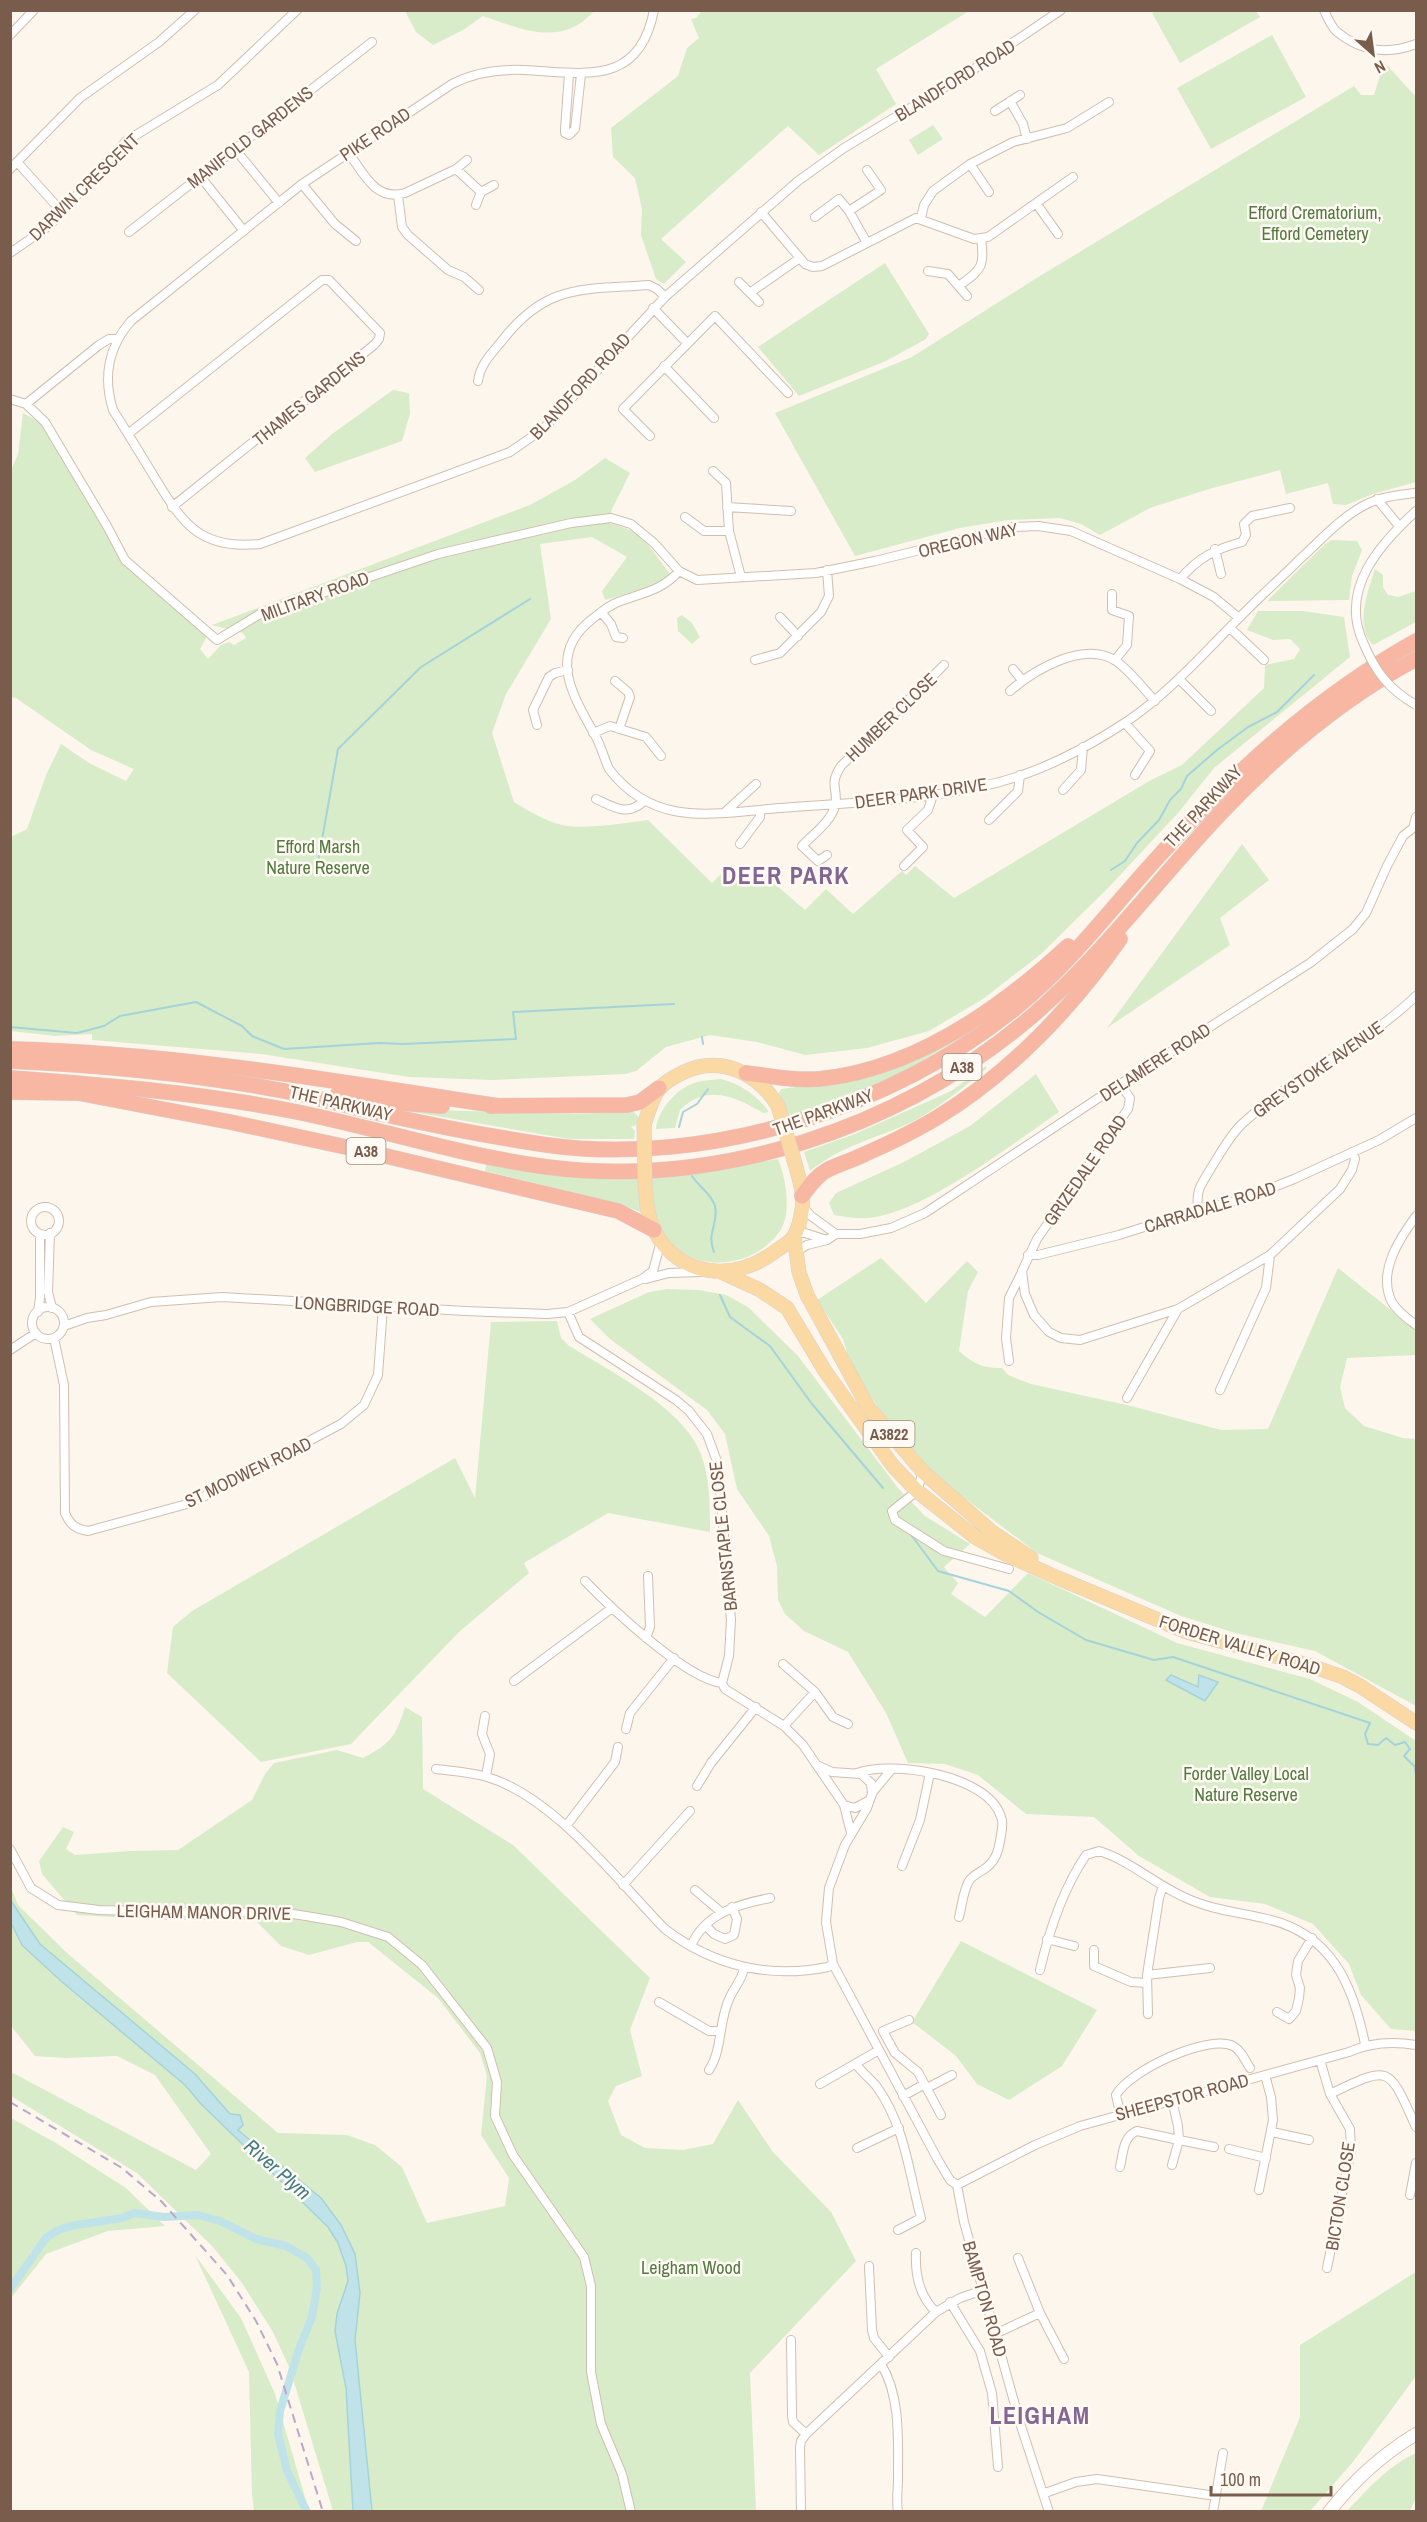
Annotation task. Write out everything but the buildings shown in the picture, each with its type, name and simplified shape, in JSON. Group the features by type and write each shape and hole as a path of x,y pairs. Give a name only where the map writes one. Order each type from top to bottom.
{"highway":[{"name":"THE PARKWAY","path":"10,1062 173,1073 275,1089 382,1114 550,1145 597,1149 658,1148 711,1141 780,1126 855,1101 916,1074 975,1039 1041,987 1091,936 1110,911 1221,790 1269,744 1357,676 1416,641"},
{"name":"THE PARKWAY","path":"10,1078 132,1088 229,1100 299,1113 496,1159 551,1168 602,1171 663,1169 785,1150 848,1127 893,1107 985,1053 1054,996 1262,771 1301,737 1360,693 1416,659"},
{"name":"A38","path":"802,1201 811,1183 826,1171 902,1138 977,1090 1015,1060 1109,955 1161,880"},
{"name":"A38","path":"746,1073 789,1080 820,1079 854,1072 917,1051 1004,1001 1110,911"},
{"name":"A38","path":"10,1049 131,1054 215,1063 498,1106"},
{"name":"A38","path":"275,1089 328,1092 400,1103 498,1106 627,1105 639,1102 659,1088"},
{"name":"A38","path":"10,1092 73,1092 179,1100 332,1126 373,1130"},
{"name":"A38","path":"73,1092 369,1152 618,1211 657,1236"}],"main road":[{"path":"709,1065 731,1066 746,1073 764,1086 778,1106 794,1160 802,1201 794,1235 757,1263 716,1272 681,1259 657,1236 647,1203 644,1125 659,1088 678,1075 709,1065"},
{"name":"FORDER VALLEY ROAD","path":"794,1235 799,1272 807,1295 868,1407 923,1472 992,1532 1058,1578"},
{"name":"FORDER VALLEY ROAD","path":"716,1272 760,1290 787,1308 857,1417 893,1467 917,1491 975,1537 1005,1554 1058,1578 1186,1632 1343,1677 1416,1723"},
{"path":"1329,2511 1343,2493 1363,2475 1392,2450 1416,2434"}],"street":[{"path":"10,35 34,10"},
{"path":"62,212 14,166 80,98 159,42 195,10"},
{"name":"DARWIN CRESCENT","path":"10,254 49,226 126,141 218,85 297,10"},
{"name":"PIKE ROAD","path":"107,376 110,356 117,339 143,309 302,184 348,152 426,100 464,78 515,70 569,74 605,72 626,60 645,39 654,10"},
{"name":"BLANDFORD ROAD","path":"107,376 108,395 113,410 172,507 182,520 205,537 233,544 260,544 510,452 543,429 664,297 761,212 844,148 965,75 1061,10"},
{"path":"1324,10 1335,29 1359,46 1378,51 1398,51 1416,44"},
{"name":"MANIFOLD GARDENS","path":"129,232 372,42"},
{"path":"569,74 565,133 569,135 575,129 581,74"},
{"path":"994,111 1020,95"},
{"path":"1010,101 1023,124 1027,139"},
{"path":"921,218 924,205 933,191 970,164 1004,146 1066,128 1109,102"},
{"path":"234,148 279,203"},
{"path":"348,152 374,188 380,192 398,195 456,169 467,160"},
{"path":"970,164 989,192"},
{"path":"456,169 482,192"},
{"path":"849,211 881,190 867,170"},
{"path":"199,176 244,231"},
{"path":"761,212 800,258 813,267 822,266 910,219 921,218 974,239 981,238 1000,230 1073,177"},
{"path":"302,184 335,224 357,241"},
{"path":"476,205 482,192 494,185"},
{"path":"398,195 402,227 408,235 448,270 464,277 480,290"},
{"path":"815,216 839,199 849,211 867,243"},
{"path":"1036,203 1058,234"},
{"path":"960,285 976,274 982,265 981,238"},
{"path":"751,292 800,258"},
{"path":"928,271 948,274 968,296"},
{"name":"THAMES GARDENS","path":"128,434 322,280 328,280 380,333 374,345 172,507"},
{"path":"739,282 759,302"},
{"path":"478,381 479,370 513,325 524,314 551,298 569,291 649,285 657,289 664,297"},
{"path":"653,309 687,343"},
{"path":"650,436 623,409 715,316 788,393"},
{"name":"PIKE ROAD","path":"26,404 99,345 109,339 117,339"},
{"path":"664,366 714,418"},
{"name":"MILITARY ROAD","path":"10,399 26,404 45,422 125,560 217,639 260,614 386,571 438,554 571,523 611,518 631,524 654,543 679,571"},
{"path":"713,471 726,483 729,531 741,577"},
{"name":"DEER PARK DRIVE","path":"679,571 668,583 618,602 601,612 585,625 569,648 570,687 576,703 609,769 628,790 644,801 676,813 724,813 933,795 978,787 1020,774 1083,747 1125,723 1155,701 1179,679 1239,618 1349,515 1377,500 1416,493"},
{"path":"1377,500 1400,526"},
{"path":"728,507 791,510"},
{"path":"1180,579 1195,562 1215,549 1242,542 1246,535 1244,524 1252,516 1290,508"},
{"path":"1416,511 1379,547 1367,568 1359,588 1358,632 1373,666 1385,682 1402,697 1416,705"},
{"path":"685,517 704,531 729,531"},
{"name":"OREGON WAY","path":"679,571 698,580 827,570 1013,527 1038,526 1071,531 1180,579 1214,597 1239,618"},
{"path":"1215,549 1221,574"},
{"path":"755,660 780,653 827,604 830,586 827,570"},
{"path":"1112,594 1112,610 1129,616 1127,645 1115,660"},
{"path":"601,612 611,624 616,637 623,638"},
{"path":"780,617 798,636"},
{"path":"1230,628 1264,660"},
{"path":"1010,691 1022,680 1050,664 1075,655 1089,654 1115,660 1155,701"},
{"name":"HUMBER CLOSE","path":"835,805 833,783 841,766 944,665"},
{"path":"1013,669 1022,680"},
{"path":"537,725 533,710 549,677 568,670"},
{"path":"1179,679 1211,711"},
{"path":"615,681 628,692 630,697 619,729"},
{"path":"1125,723 1150,751 1135,775"},
{"path":"593,733 609,726 646,737 661,756"},
{"path":"1063,790 1081,770 1083,747"},
{"path":"989,820 1018,791 1020,774"},
{"path":"724,813 756,784"},
{"path":"904,866 923,847 906,830 928,810 933,795"},
{"path":"596,800 627,811 636,809 644,801"},
{"path":"827,855 818,861 802,846 830,816 835,805"},
{"path":"740,844 760,817 760,810"},
{"name":"DELAMERE ROAD","path":"836,1234 860,1234 891,1228 925,1213 1310,963 1353,928 1366,913 1403,836 1414,829 1416,817"},
{"name":"GREYSTOKE AVENUE","path":"1198,1210 1196,1193 1218,1156 1241,1125 1276,1097 1369,1034 1416,996"},
{"name":"GRIZEDALE ROAD","path":"1009,1298 1037,1239 1128,1109 1130,1098 1121,1085"},
{"name":"CARRADALE ROAD","path":"1028,1255 1038,1255 1119,1236 1198,1210 1244,1199 1352,1152 1390,1134 1416,1118"},
{"path":"1023,1270 1025,1294 1034,1315 1049,1332 1061,1338 1080,1340 1178,1309 1270,1255 1340,1189 1352,1170 1355,1159 1352,1152"},
{"path":"796,1252 807,1245 827,1240 836,1234 811,1216 802,1201"},
{"path":"44,1207 52,1209 57,1216 56,1228 50,1233 40,1234 33,1228 31,1221 33,1213 44,1207"},
{"path":"1416,1216 1400,1239 1387,1271 1390,1298 1401,1313 1416,1325"},
{"path":"40,1234 40,1287 38,1312 33,1322 36,1333 44,1338 54,1338 64,1326 60,1313 52,1308 48,1292 50,1233"},
{"path":"794,1235 805,1233 827,1240"},
{"path":"642,1280 653,1271 657,1236"},
{"path":"1220,1390 1266,1288 1270,1255"},
{"name":"LONGBRIDGE ROAD","path":"64,1326 87,1318 164,1300 222,1297 547,1314 568,1312 642,1280 669,1273 716,1272"},
{"path":"1009,1361 1005,1338 1009,1298 1016,1293 1025,1294"},
{"name":"ST MODWEN ROAD","path":"54,1338 64,1385 65,1513 71,1525 88,1531 186,1504 205,1496 317,1438 354,1415 364,1405 378,1375 383,1307"},
{"path":"38,1312 52,1308"},
{"path":"1127,1398 1178,1309"},
{"name":"BARNSTAPLE CLOSE","path":"568,1312 579,1337 676,1400 699,1421 714,1448 719,1467 731,1620 729,1656 722,1683"},
{"name":"LONGBRIDGE ROAD","path":"60,1313 87,1318"},
{"path":"1157,1316 1167,1329"},
{"path":"10,1350 36,1333"},
{"path":"923,1472 917,1491 892,1511 895,1520 944,1551 1009,1569"},
{"path":"646,1638 650,1627 648,1576"},
{"path":"585,1581 646,1638 709,1679 722,1683 725,1689 784,1726 819,1766 844,1805 851,1833"},
{"path":"514,1681 612,1608"},
{"path":"626,1729 630,1713 674,1658"},
{"path":"783,1664 815,1692 833,1717 848,1724"},
{"path":"784,1726 815,1692"},
{"path":"697,1786 711,1763 756,1707"},
{"path":"485,1716 482,1734 490,1754 486,1776"},
{"path":"566,1826 615,1762 618,1747"},
{"path":"819,1766 832,1772 853,1773 868,1769 901,1769 930,1773 969,1785 990,1800 1001,1817 997,1855 990,1865 969,1880 959,1917"},
{"path":"436,1769 486,1776 528,1796 566,1826 665,1929 691,1946 744,1968 772,1972 798,1972 828,1967 833,1964"},
{"path":"844,1805 859,1807 891,1770"},
{"path":"837,1796 837,1784 853,1773"},
{"path":"853,1773 869,1780 870,1797 865,1814 851,1833 835,1868 826,1906 826,1922 833,1964 945,2171 957,2185"},
{"path":"902,1866 920,1820 930,1773"},
{"path":"623,1885 690,1811"},
{"name":"LEIGHAM MANOR DRIVE","path":"10,1849 31,1888 58,1905 99,1910 280,1912 306,1916 341,1922 388,1937 422,1965 487,2048 497,2082 495,2116 513,2155 584,2257 591,2286 591,2372 601,2424 622,2474 631,2511"},
{"path":"1040,1970 1047,1939 1066,1892 1082,1861 1092,1852 1105,1853 1163,1886 1214,1909 1279,1922 1312,1938 1326,1950 1341,1973 1353,2000 1365,2044"},
{"path":"1148,2014 1147,1979 1158,1898 1163,1886"},
{"path":"695,1890 721,1912"},
{"path":"691,1946 694,1938 721,1912 770,1898"},
{"path":"706,1926 714,1934 725,1939 734,1935 737,1920 732,1907"},
{"path":"1277,2012 1288,2019 1296,2011 1300,1988 1296,1975 1298,1960 1312,1938"},
{"path":"1047,1939 1074,1946"},
{"path":"1094,1950 1094,1966 1131,1982 1210,1968"},
{"path":"709,2070 717,2055 722,2017 730,1997 741,1980 744,1968"},
{"path":"659,2002 709,2031 720,2031"},
{"path":"909,2020 883,2031 895,2053 918,2072 941,2115"},
{"path":"1120,2114 1116,2095 1119,2089 1134,2075 1162,2059 1218,2043 1232,2046 1241,2053 1250,2068"},
{"name":"SHEEPSTOR ROAD","path":"957,2185 1035,2145 1120,2114 1349,2052 1365,2044 1416,2045"},
{"path":"820,2084 879,2050"},
{"name":"BICTON CLOSE","path":"1320,2060 1330,2094 1350,2129 1351,2151 1328,2268"},
{"path":"856,2064 864,2076 876,2085 899,2128 921,2218 898,2230"},
{"path":"1330,2094 1371,2074 1383,2074 1394,2081 1416,2127"},
{"path":"903,2096 952,2075"},
{"path":"1258,2190 1272,2132 1274,2112 1265,2075"},
{"path":"1172,2100 1179,2126 1179,2140 1172,2165"},
{"path":"857,2148 899,2128"},
{"path":"1120,2167 1127,2137 1137,2131 1214,2147"},
{"path":"1272,2132 1310,2140"},
{"path":"1228,2149 1266,2158"},
{"path":"1410,2194 1416,2163"},
{"name":"BAMPTON ROAD","path":"957,2185 958,2202 995,2334 1033,2467 1039,2485 1045,2493 1049,2511"},
{"path":"916,2253 916,2266 923,2296 926,2303 936,2313"},
{"path":"1018,2258 1040,2313 1064,2360"},
{"path":"869,2266 872,2330 874,2338 889,2357"},
{"path":"801,2511 800,2447 806,2434 936,2313 950,2302 983,2290"},
{"path":"950,2302 980,2352 992,2393 998,2467"},
{"path":"995,2334 1040,2313"},
{"path":"791,2340 792,2416 793,2422 806,2434"},
{"path":"881,2364 890,2377 894,2393 898,2511"},
{"path":"1213,2511 1223,2453"},
{"path":"1045,2493 1076,2482 1097,2479 1216,2496"}],"green space":[{"path":"405,11 594,11 582,22 555,32 526,30 483,16 463,30 433,45 416,32"},
{"path":"702,11 969,11 876,69 896,104 819,155 788,126 661,239 686,262 664,284 656,279 641,235 642,209 635,178 613,157 611,128 678,76 687,48 699,38 691,19 696,18"},
{"path":"1156,11 1256,11 1260,17 1180,63 1152,13"},
{"path":"1272,35 1306,97 1211,149 1177,88"},
{"name":"Efford Crematorium, Efford Cemetery","path":"1384,62 1416,97 1416,482 1373,494 1346,505 1333,504 1328,483 1286,494 1280,470 1150,508 1100,535 1081,524 1060,518 1008,520 960,528 855,556 775,413 912,357 1035,279 1354,86 1361,95 1374,95"},
{"path":"933,125 943,139 918,155 909,140"},
{"path":"885,263 929,334 926,339 886,361 799,396 758,347"},
{"path":"393,390 409,393 410,414 402,441 315,472 305,458 332,434"},
{"name":"Efford Marsh Nature Reserve","path":"23,413 43,424 123,561 207,636 200,649 208,659 221,645 229,642 234,645 246,638 243,633 212,625 530,505 575,480 605,458 630,473 612,509 609,523 621,526 645,541 670,574 655,585 605,600 602,591 627,557 592,537 540,544 551,619 506,694 492,733 514,802 547,820 567,826 596,826 648,820 712,883 726,869 746,887 761,872 805,910 826,889 853,914 902,871 906,875 915,866 954,898 1151,780 1182,765 1264,688 1265,665 1294,659 1300,649 1290,639 1273,640 1247,630 1258,611 1303,611 1344,617 1350,657 1214,768 1178,813 1109,887 1041,954 983,999 929,1031 867,1048 805,1055 757,1042 710,1035 666,1047 636,1071 625,1074 492,1080 409,1077 261,1054 92,1040 92,1034 55,1036 11,1031 11,837 27,829 46,775 61,744 89,763 126,781 134,769 91,750 16,698 11,697 10,473 18,454"},
{"path":"1332,540 1357,541 1362,550 1352,576 1349,600 1267,601 1325,544"},
{"path":"1375,569 1383,575 1383,587 1388,595 1398,597 1416,591 1416,622 1373,645 1367,637 1363,618 1366,598"},
{"path":"682,615 692,623 700,637 692,644 678,631 677,618"},
{"path":"1242,844 1269,880 1220,918 1230,945 1107,1028"},
{"path":"970,1028 973,1031 880,1085 789,1119 779,1093 781,1089 826,1083"},
{"path":"986,1066 986,1069 940,1105 910,1123 845,1149 810,1171 804,1152 855,1134 951,1091"},
{"path":"1036,1074 1059,1112 1018,1141 945,1188 897,1211 865,1218 834,1215 829,1203 836,1193 904,1162 970,1126"},
{"path":"721,1079 748,1091 769,1112 763,1113 722,1095 711,1095 690,1102 680,1110 675,1128 656,1129 665,1107 676,1094 697,1082"},
{"path":"396,1109 575,1114 634,1112 640,1119 638,1124 631,1127 635,1131 634,1139 569,1139"},
{"path":"487,1159 638,1173 641,1191 638,1196 643,1201 643,1213 620,1204 485,1171"},
{"path":"778,1159 785,1185 786,1215 780,1231 769,1244 739,1260 706,1262 677,1249 665,1236 656,1215 652,1178"},
{"path":"881,1258 926,1303 967,1261 978,1272 968,1291 959,1351 974,1362 984,1366 1002,1368 1008,1375 1031,1384 1131,1406 1221,1430 1268,1429 1338,1268 1416,1330 1416,1355 1347,1358 1340,1387 1345,1408 1364,1426 1403,1438 1416,1439 1416,1706 1315,1651 1235,1633 1181,1616 1037,1553 926,1469 887,1421 858,1377 850,1362 843,1339 817,1300"},
{"name":"Forder Valley Local Nature Reserve","path":"667,1289 699,1290 726,1295 748,1307 798,1356 898,1488 925,1516 970,1544 944,1567 958,1583 951,1594 985,1617 1028,1573 1177,1643 1310,1679 1358,1702 1416,1741 1416,2031 1391,2029 1361,1995 1349,1964 1313,1924 1265,1904 1210,1897 1139,1856 1094,1817 1026,1814 978,1775 945,1764 908,1763 886,1713 848,1652 804,1631 785,1614 778,1600 777,1566 769,1536 737,1489 725,1434 707,1410 610,1339 590,1319 649,1292"},
{"path":"557,1321 561,1338 568,1345 662,1406 692,1437 701,1454 708,1483 710,1532 608,1513 524,1563 529,1573 460,1631 351,1744 261,1762 167,1673 173,1627 192,1611 455,1458 475,1498 491,1322"},
{"name":"Leigham Wood","path":"405,1707 422,1717 423,1789 513,1845 650,1978 630,2030 642,2076 616,2086 608,2101 621,2135 645,2148 683,2150 713,2144 738,2100 773,2152 831,2212 856,2261 750,2373 756,2511 372,2511 355,2340 360,2293 341,2225 321,2198 238,2129 230,2114 195,2074 40,1944 11,1901 10,1885 18,1905 67,1953 278,2133 347,2135 375,2145 402,2167 427,2223 505,2206 509,2178 481,2135 487,2076 480,2053 438,1998 368,1942 357,1942 309,1955 281,1946 255,1920 168,1920 77,1915 42,1874 39,1861 63,1827 74,1832 66,1849 75,1855 178,1850 252,1800 265,1774 274,1763 337,1750 363,1758 391,1738"},
{"path":"10,1923 22,1945 61,1981 185,2085 201,2104 328,2227 338,2243 346,2266 348,2281 337,2314 335,2331 346,2388 353,2511 333,2511 290,2369 273,2332 242,2283 213,2247 137,2173 11,2096 11,2072 196,2170 211,2154 155,2075 117,2056 65,2058 35,2056 11,2026"},
{"path":"961,1941 1097,2010 1062,2066 1009,2100 977,2084 956,2056 912,2022"},
{"path":"11,2118 56,2143 126,2188 165,2226 108,2231 46,2254 11,2298"},
{"path":"195,2255 241,2318 275,2394 309,2511 254,2511 249,2372"},
{"path":"1416,2272 1416,2376 1353,2462 1310,2511 1261,2511 1300,2417 1300,2345"},
{"path":"1416,2453 1416,2498 1410,2511 1347,2511 1388,2471"}],"water":[{"path":"1171,1675 1198,1687 1199,1675 1218,1682 1205,1701 1166,1680"},
{"name":"River Plym","path":"11,1901 40,1944 195,2074 230,2114 240,2115 243,2125 238,2130 321,2198 341,2225 355,2254 360,2293 355,2340 372,2511 353,2511 346,2388 335,2331 337,2314 348,2281 346,2266 338,2243 328,2227 201,2104 185,2085 61,1981 22,1945 11,1923"}],"waterway":[{"path":"316,874 338,749 421,667 530,599"},
{"path":"1111,870 1125,861 1137,843 1159,820 1170,800 1181,789 1187,776 1248,727 1277,712 1314,675"},
{"path":"10,1027 77,1033 104,1026 120,1016 196,1002 242,1026 252,1036 284,1049 379,1043 516,1039 513,1012 674,1004"},
{"path":"702,1037 703,1044"},
{"path":"679,1127 683,1112 697,1104 708,1089"},
{"path":"692,1176 715,1206 716,1213 711,1239 714,1252"},
{"path":"720,1295 730,1317 770,1346 812,1404 883,1488"},
{"path":"912,1536 938,1571 1009,1591 1038,1612 1086,1640 1154,1660 1173,1657 1370,1723 1365,1734 1368,1744 1378,1745 1386,1738 1395,1745 1405,1742 1410,1749 1404,1756 1415,1767 1416,1776"},
{"path":"10,2289 46,2238 56,2231 70,2226 122,2218 135,2213 164,2217 198,2215 220,2221 256,2239 286,2246 307,2258 316,2270 317,2287 312,2317 299,2349 280,2411 278,2434 287,2471 307,2512"}],"railway":[{"path":"10,2102 122,2168 162,2202 227,2275 256,2321 277,2364 323,2512"}],"district":[{"name":"DEER PARK","path":"786,875"},
{"name":"LEIGHAM","path":"1040,2415"}]}
